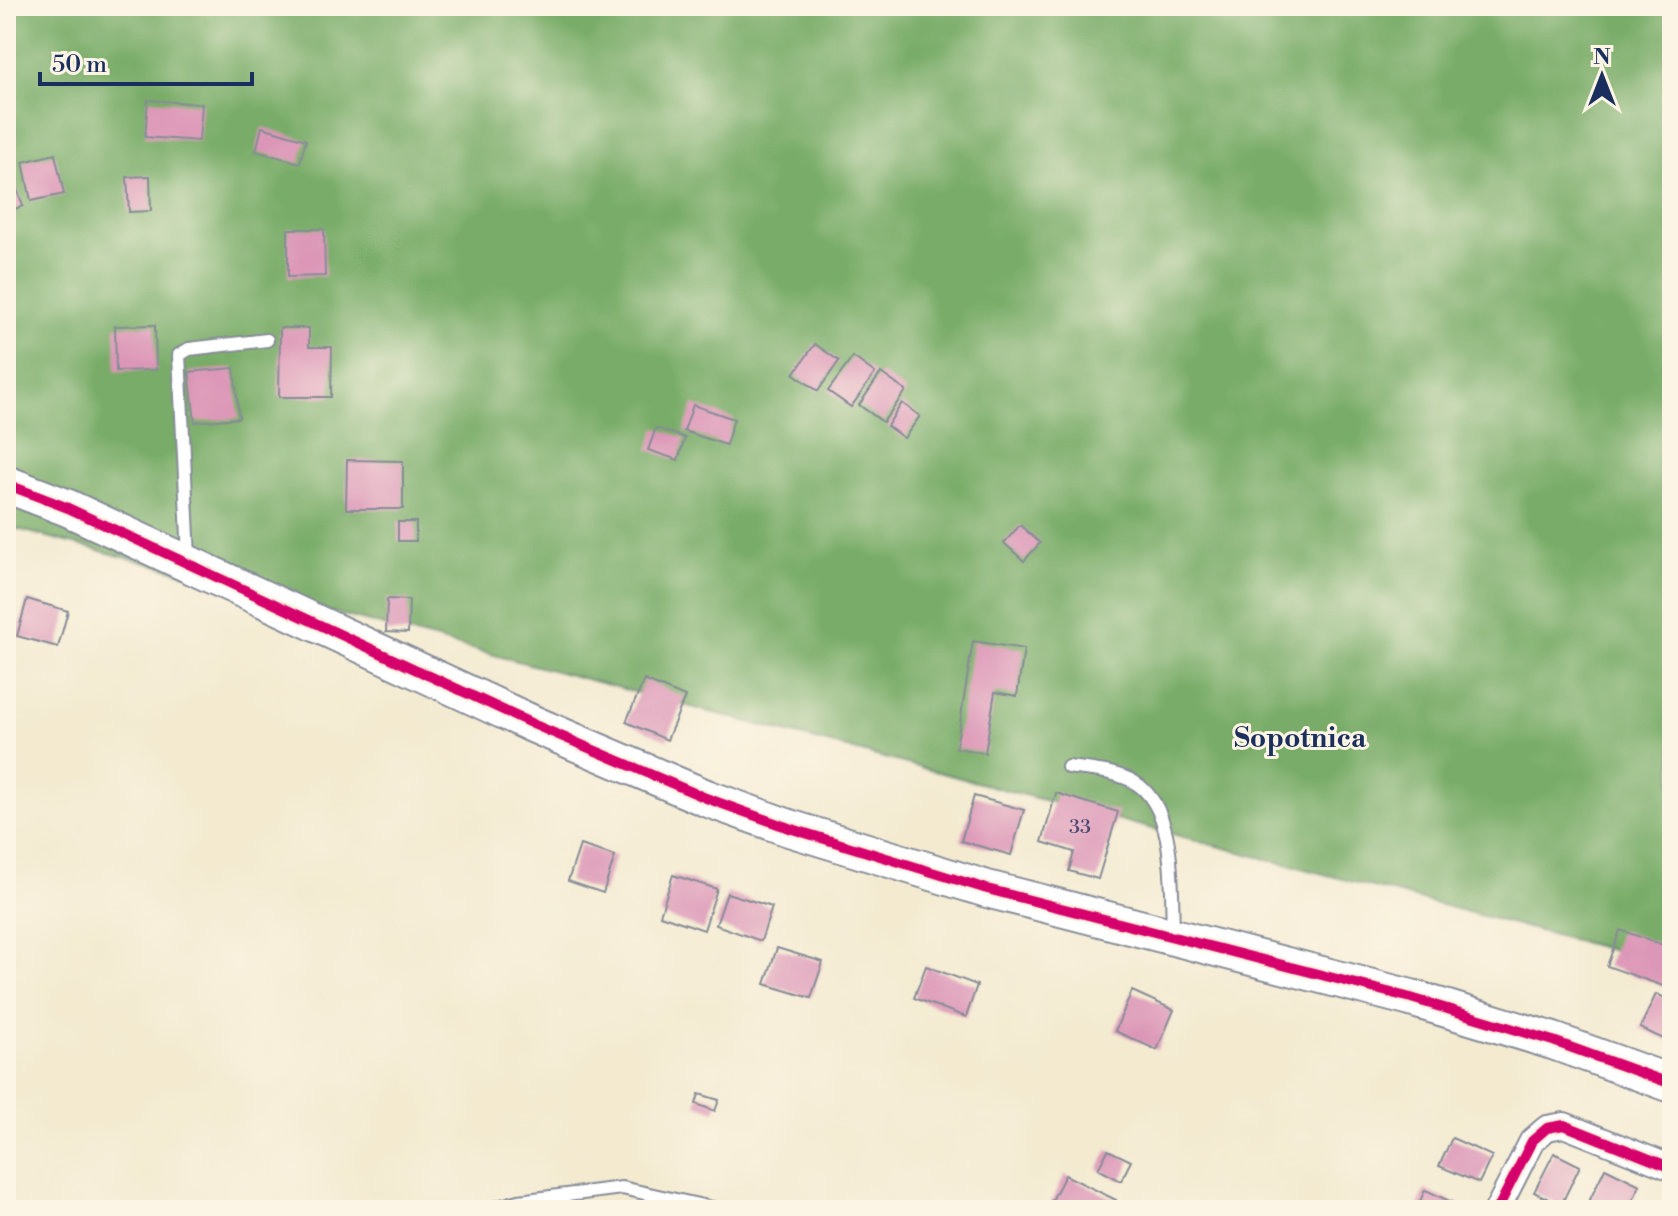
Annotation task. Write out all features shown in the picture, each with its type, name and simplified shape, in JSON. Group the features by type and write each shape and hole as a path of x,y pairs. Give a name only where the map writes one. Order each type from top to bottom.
{"main road":[{"path":"6,484 68,508 535,725 706,798 789,828 987,889 1411,998 1553,1041 1672,1084"}],"street":[{"path":"1497,1210 1532,1141 1547,1128 1564,1125 1672,1168"}],"lane":[{"path":"190,565 179,355 189,349 267,340"},
{"path":"1068,767 1116,775 1134,782 1148,793 1161,814 1168,849 1173,936"},
{"path":"488,1210 519,1201 622,1188 721,1210"}],"green space":[{"path":"6,6 1672,6 1672,966 6,526"}],"building":[{"path":"148,100 202,104 199,141 145,137"},
{"path":"262,127 306,140 300,163 256,151"},
{"path":"55,154 64,194 31,201 23,162"},
{"path":"12,176 23,206 6,212 6,178"},
{"path":"150,176 151,211 129,212 127,177"},
{"path":"288,229 324,229 325,276 288,277"},
{"path":"155,325 156,370 116,371 115,326"},
{"path":"280,328 309,328 309,347 332,347 331,397 279,397"},
{"path":"815,344 839,361 818,391 794,374"},
{"path":"853,357 875,373 851,407 828,391"},
{"path":"234,368 239,418 195,422 189,372"},
{"path":"881,373 906,391 883,422 859,405"},
{"path":"902,403 920,416 904,438 887,426"},
{"path":"693,405 734,419 726,445 684,431"},
{"path":"656,428 685,438 678,460 648,450"},
{"path":"347,460 403,461 403,509 346,509"},
{"path":"398,522 416,522 416,541 398,541"},
{"path":"1020,525 1040,543 1024,561 1004,543"},
{"path":"27,599 68,611 58,647 17,636"},
{"path":"387,599 409,600 408,633 386,632"},
{"path":"973,641 1024,649 1017,696 995,692 985,753 956,748"},
{"path":"644,680 685,697 667,740 626,722"},
{"path":"1056,793 1118,812 1098,879 1069,871 1074,852 1042,842"},
{"path":"974,796 1024,810 1011,855 961,841"},
{"path":"580,845 615,856 603,893 568,881"},
{"path":"673,875 717,889 704,930 660,915"},
{"path":"727,893 772,907 761,941 716,925"},
{"path":"1620,930 1672,948 1672,961 1663,986 1607,966"},
{"path":"777,948 823,962 811,998 765,984"},
{"path":"926,966 977,985 966,1017 914,998"},
{"path":"1132,991 1174,1010 1157,1050 1115,1031"},
{"path":"1656,994 1672,1001 1672,1043 1640,1028"},
{"path":"699,1094 719,1100 715,1111 696,1104"},
{"path":"1452,1138 1492,1156 1479,1183 1439,1166"},
{"path":"1108,1150 1131,1161 1121,1181 1098,1169"},
{"path":"1554,1153 1580,1166 1561,1205 1534,1192"},
{"path":"1605,1168 1640,1185 1628,1210 1585,1210"},
{"path":"1065,1175 1116,1200 1110,1210 1047,1210"},
{"path":"1425,1190 1465,1208 1416,1210"}],"cycle path":[{"path":"6,484 68,508 535,725 706,798 789,828 987,889 1411,998 1553,1041 1672,1084"},
{"path":"1497,1210 1532,1141 1547,1128 1564,1125 1672,1168"}],"district":[{"name":"Sopotnica","path":"1300,738"}]}
